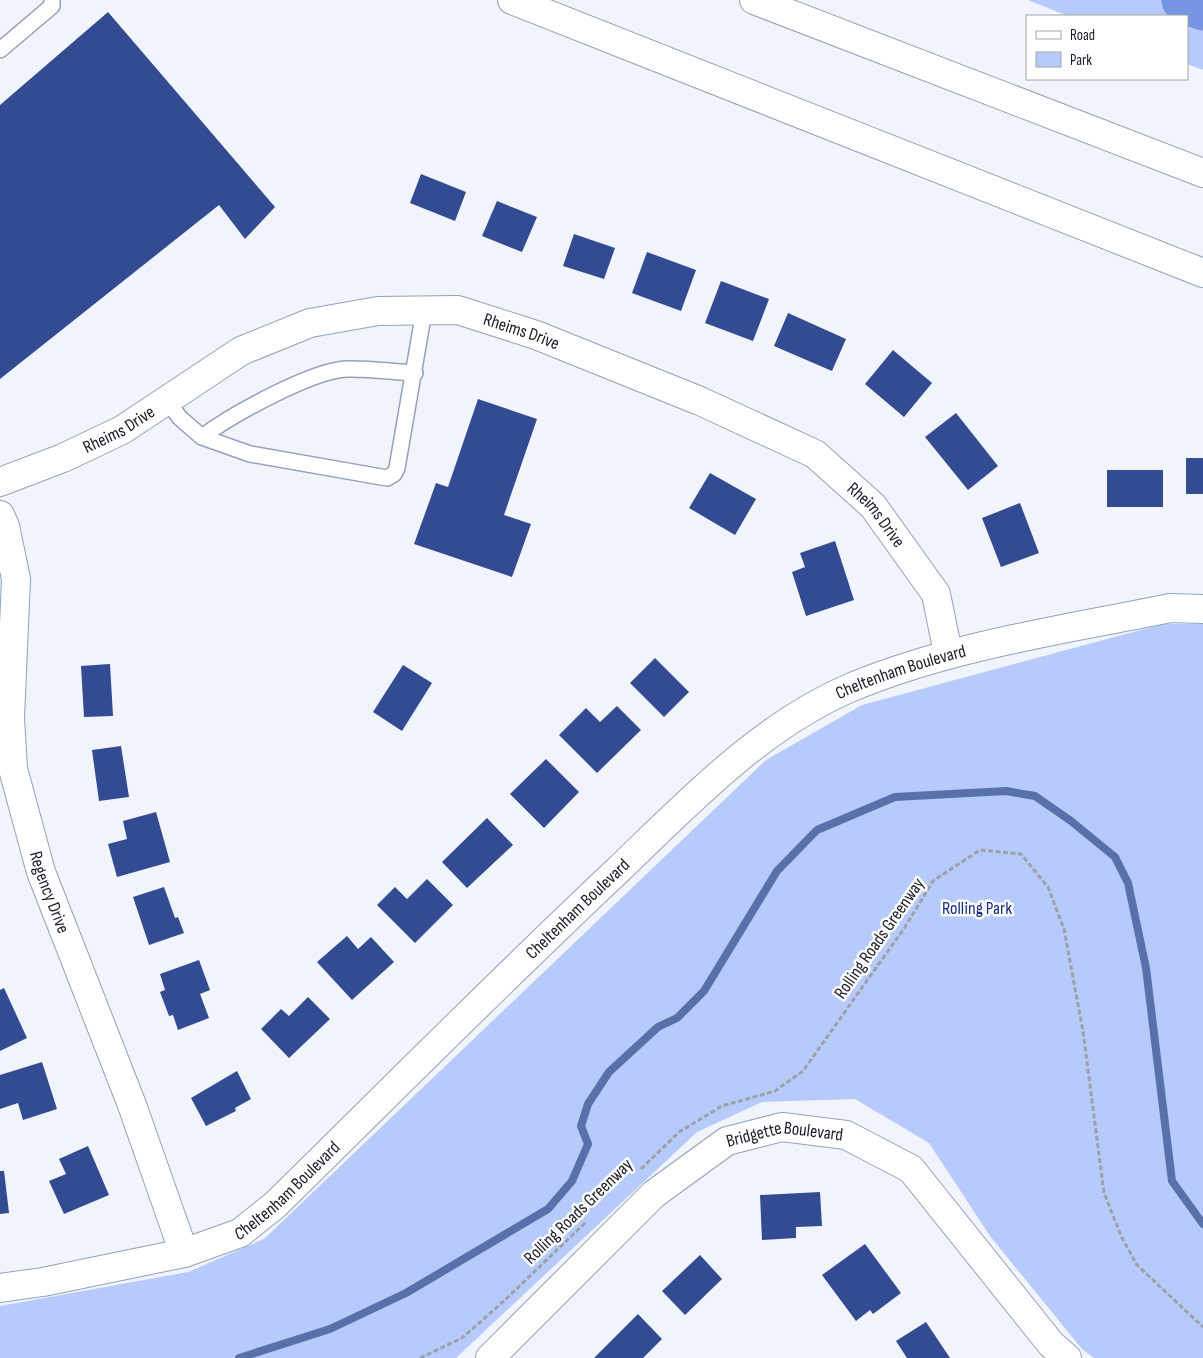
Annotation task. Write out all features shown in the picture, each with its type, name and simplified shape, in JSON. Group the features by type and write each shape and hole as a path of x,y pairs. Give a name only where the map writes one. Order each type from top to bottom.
{"main road":[{"path":"512,0 1203,273"},
{"path":"754,0 1203,174"},
{"name":"Rheims Drive","path":"0,482 63,458 122,430 241,351 310,323 378,311 458,310 536,335 700,401 815,454 873,506 936,594 948,653"},
{"name":"Regency Drive","path":"0,515 5,526 16,579 10,718 13,769 41,872 132,1105 184,1253"},
{"name":"Cheltenham Boulevard","path":"0,1288 43,1282 184,1253 240,1233 275,1205 591,894 709,784 782,725 851,688 948,653 1170,608 1203,609"},
{"name":"Bridgette Boulevard","path":"490,1358 654,1194 727,1141 782,1127 846,1135 911,1168 1051,1344 1066,1358"}],"lane":[{"path":"0,50 52,6 52,0"},
{"path":"167,401 180,418 202,437 250,454 386,478 394,474 397,468 415,373 424,311"},
{"path":"202,437 228,418 311,378 344,369 415,373"}],"path":[{"name":"Rolling Roads Greenway","path":"637,1172 686,1128 722,1106 775,1091 803,1071 905,926 933,881 980,850 1021,854 1048,887 1064,929 1083,1031 1104,1193 1122,1238 1137,1265 1203,1326"},
{"name":"Rolling Roads Greenway","path":"420,1358 462,1338 505,1300 588,1219"}],"green space":[{"path":"1028,0 1203,0 1203,70 1188,64 1188,15 1066,15"},
{"name":"Rolling Park","path":"1163,624 1203,624 1203,1358 1094,1358 1082,1349 990,1236 929,1143 855,1099 762,1102 697,1132 456,1358 0,1358 0,1306 188,1272 264,1239 766,760 862,705"}],"building":[{"path":"108,12 275,207 245,239 219,205 0,379 0,105"},
{"path":"421,174 466,192 455,221 410,203"},
{"path":"497,201 537,217 522,252 482,236"},
{"path":"574,234 615,248 604,279 563,266"},
{"path":"647,252 696,270 681,311 632,293"},
{"path":"721,281 769,299 753,341 705,323"},
{"path":"788,313 846,339 832,371 774,346"},
{"path":"893,350 932,383 904,417 865,384"},
{"path":"478,399 537,419 504,515 531,524 512,577 414,544 436,483 448,487"},
{"path":"956,413 998,466 968,490 925,437"},
{"path":"1186,458 1203,458 1203,494 1186,494"},
{"path":"1107,470 1163,470 1163,507 1107,507"},
{"path":"710,473 756,499 735,535 689,508"},
{"path":"1020,503 1039,553 1001,567 982,518"},
{"path":"835,541 854,600 806,616 792,572 805,567 800,553"},
{"path":"655,658 689,692 664,717 630,683"},
{"path":"110,664 113,716 84,717 81,666"},
{"path":"403,665 432,683 402,731 373,712"},
{"path":"617,706 641,730 597,773 559,735 586,708 600,722"},
{"path":"121,746 129,797 99,801 92,750"},
{"path":"546,759 579,792 544,828 510,794"},
{"path":"156,812 170,862 117,877 108,844 127,839 123,821"},
{"path":"487,818 513,845 467,888 442,862"},
{"path":"427,879 453,905 415,943 377,905 395,887 407,899"},
{"path":"164,887 175,918 178,917 184,933 149,945 133,897"},
{"path":"347,936 358,949 371,937 394,962 352,1000 317,962"},
{"path":"199,960 210,990 200,994 209,1018 178,1030 173,1015 169,1016 160,992 165,990 160,974"},
{"path":"4,988 27,1038 0,1051 0,990"},
{"path":"308,997 330,1019 289,1058 261,1029 281,1009 289,1016"},
{"path":"42,1062 57,1109 23,1120 18,1103 0,1109 0,1075"},
{"path":"237,1071 251,1099 235,1108 236,1111 206,1126 191,1098"},
{"path":"88,1146 109,1195 64,1214 49,1181 66,1174 59,1159"},
{"path":"0,1171 4,1171 9,1213 0,1214"},
{"path":"820,1192 822,1226 796,1227 796,1238 762,1240 760,1195"},
{"path":"865,1244 901,1293 873,1314 870,1310 856,1321 822,1275"},
{"path":"700,1255 722,1279 685,1315 662,1291"},
{"path":"638,1314 662,1339 643,1358 594,1358"},
{"path":"926,1322 950,1358 907,1358 896,1341"}],"waterway":[{"path":"1184,0 1203,8"},
{"path":"239,1358 330,1329 406,1293 548,1209 572,1181 588,1144 581,1126 588,1104 609,1072 658,1027 677,1018 704,991 777,871 817,830 895,797 1006,791 1035,796 1071,821 1115,857 1128,883 1146,968 1172,1181 1203,1224"}]}
